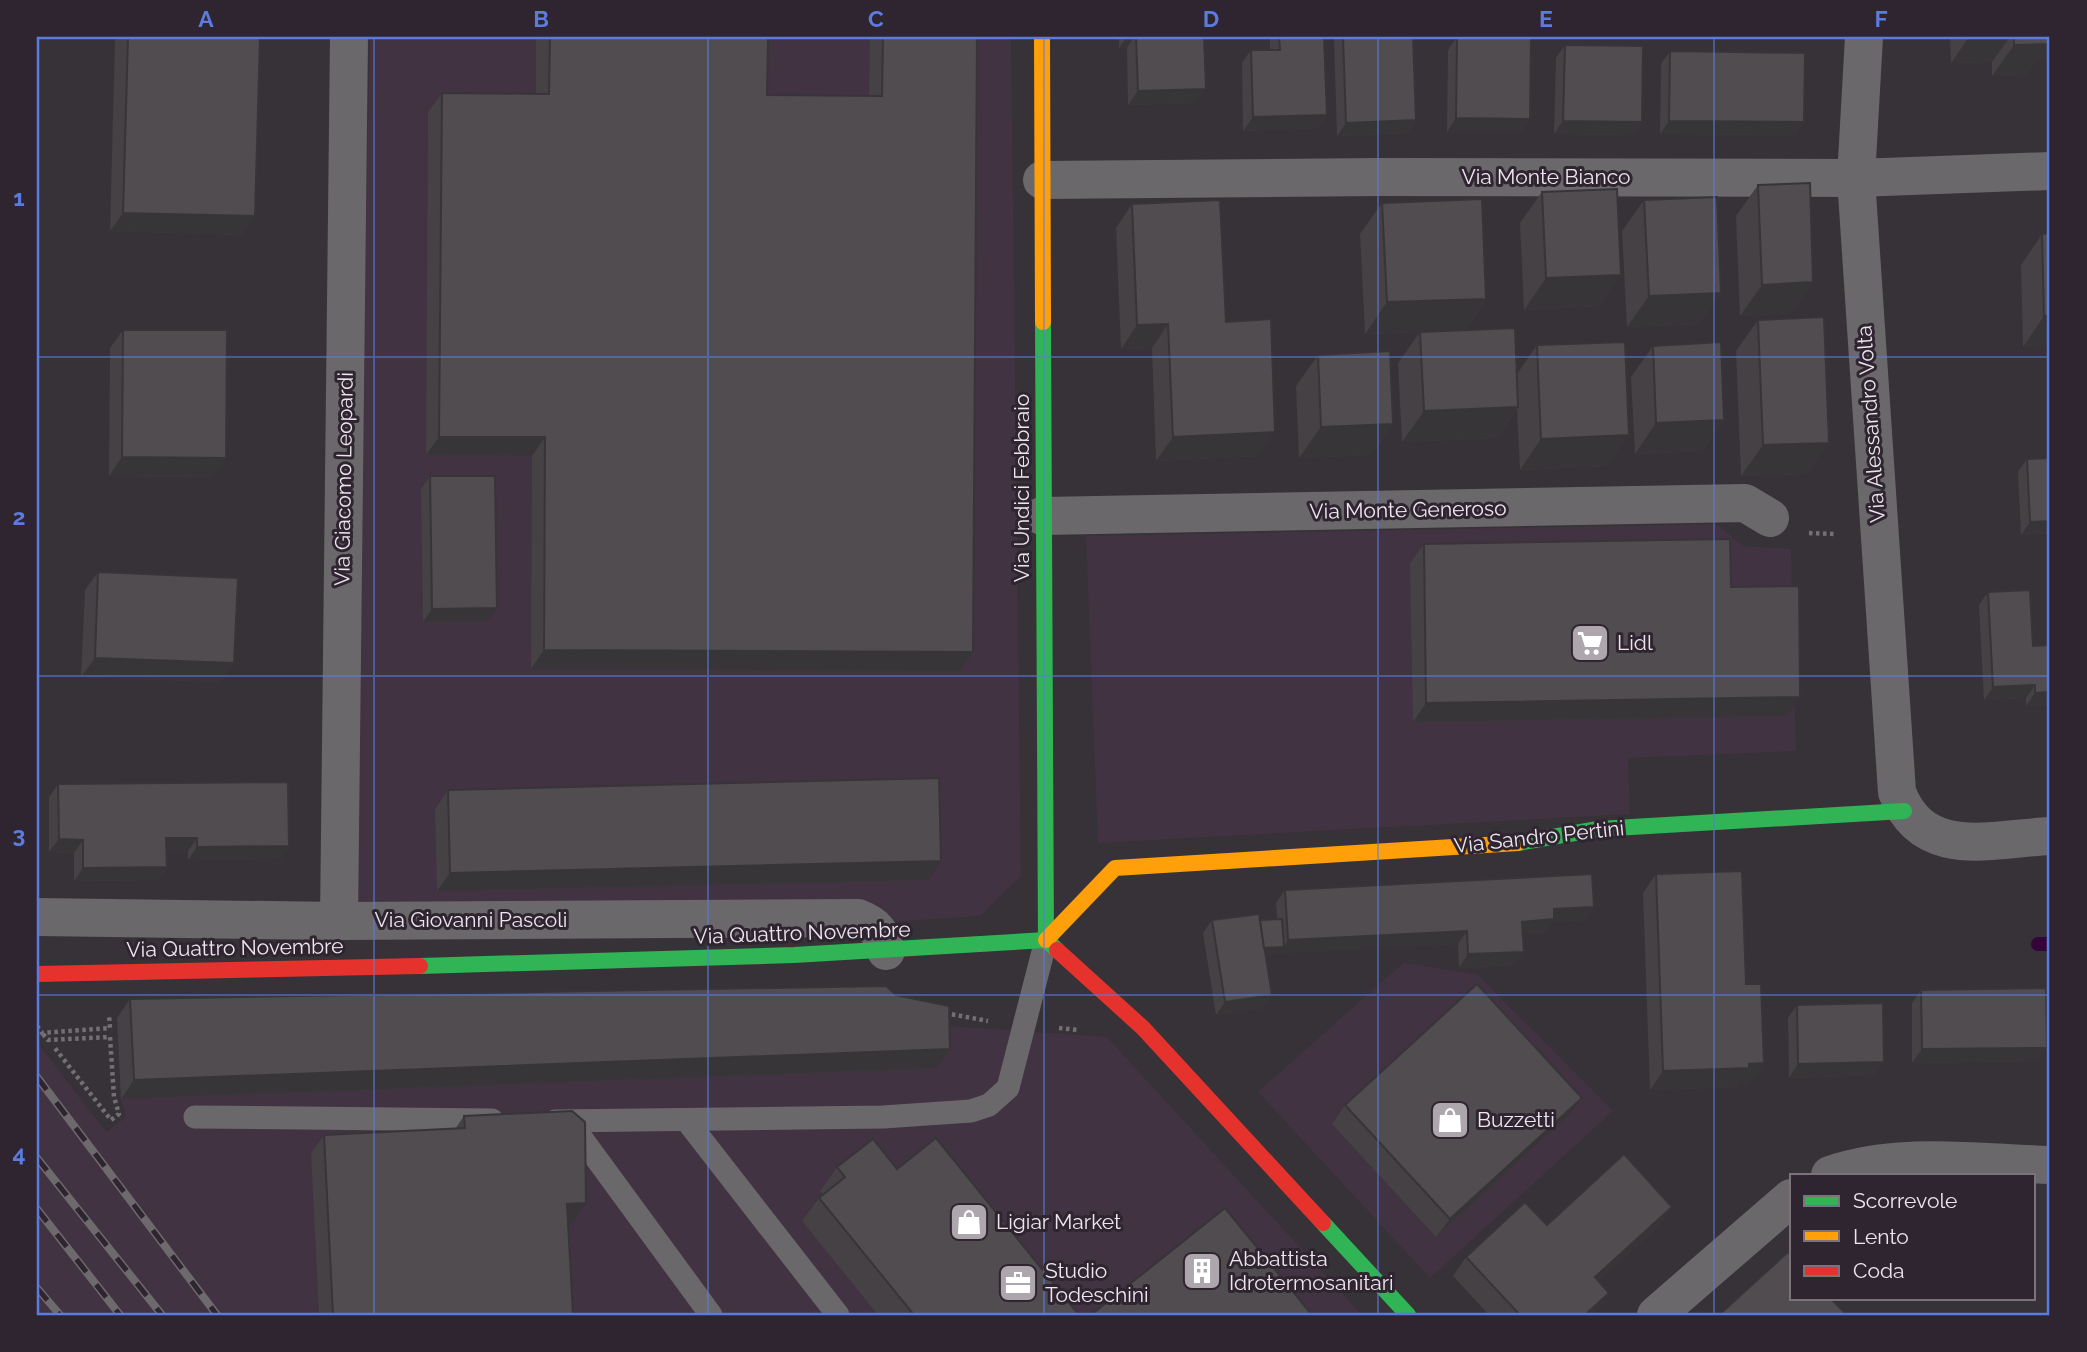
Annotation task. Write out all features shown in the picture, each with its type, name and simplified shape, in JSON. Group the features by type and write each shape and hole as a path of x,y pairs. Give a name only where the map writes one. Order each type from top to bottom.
{"street":[{"name":"Via Giacomo Leopardi","path":"339,921 348,37"},
{"name":"Via Undici Febbraio","path":"1042,37 1042,516 1046,940"},
{"name":"Via Alessandro Volta","path":"1864,37 1856,178 1894,777 1904,811"},
{"name":"Via Monte Bianco","path":"1042,180 1379,177 1856,178 2050,170"},
{"name":"Via Monte Generoso","path":"1042,516 1745,503 1770,518"},
{"name":"Via Sandro Pertini","path":"1046,940 1115,868 1520,843 1598,829 1904,811"},
{"path":"1904,811 1926,833 1944,841 2050,836"},
{"name":"Via Giovanni Pascoli","path":"37,917 339,921 858,918 873,923 881,934 886,951"},
{"name":"Via Quattro Novembre","path":"37,974 714,958 886,951 1046,940"},
{"path":"1046,940 1143,1028 1408,1315"},
{"path":"1833,1174 1859,1165 1908,1160 2050,1165"},
{"path":"1656,1315 1790,1199"}],"lane":[{"path":"195,1117 687,1121 883,1117 971,1111 989,1105 1008,1088 1046,940"},
{"path":"569,1121 711,1315"},
{"path":"687,1121 838,1315"}],"path":[{"path":"1770,518 1795,532 1878,537"},
{"path":"43,1033 48,1040 110,1037 114,1097 119,1114 111,1120 54,1047"}],"shaded area":[{"path":"370,37 1011,37 1021,876 980,916 766,930 349,937"},
{"path":"1716,524 1744,546 1791,549 1796,751 1628,758 1630,814 1098,843 1086,536"},
{"path":"1403,963 1477,974 1613,1111 1430,1278 1258,1092"},
{"path":"117,1018 936,1025 1107,1037 1362,1315 37,1315 37,1042 106,1132 126,1117 121,1099"}],"building":[{"path":"128,37 260,37 255,216 123,213"},
{"path":"550,37 768,37 767,95 882,96 883,37 977,37 973,652 544,650 545,437 439,437 442,93 549,94"},
{"path":"1136,37 1204,37 1206,89 1138,91"},
{"path":"1279,37 1324,37 1327,115 1253,117 1251,50 1280,50"},
{"path":"1343,37 1413,37 1416,120 1346,123"},
{"path":"1457,37 1531,37 1530,119 1456,118"},
{"path":"2014,37 2048,37 2048,44 2014,45"},
{"path":"1565,45 1643,46 1642,122 1563,121"},
{"path":"1670,51 1805,53 1804,122 1669,121"},
{"path":"1810,183 1813,282 1762,285 1758,185"},
{"path":"1617,189 1621,275 1546,278 1542,192"},
{"path":"1717,197 1721,293 1649,296 1644,200"},
{"path":"1482,199 1486,299 1387,302 1382,203"},
{"path":"1220,200 1226,322 1271,319 1275,432 1173,437 1168,324 1137,325 1132,204"},
{"path":"2050,233 2050,316 2044,316 2042,234"},
{"path":"1824,317 1829,443 1763,445 1758,320"},
{"path":"1515,328 1518,407 1424,411 1420,332"},
{"path":"123,330 227,330 226,458 122,457"},
{"path":"1625,342 1629,435 1541,439 1537,345"},
{"path":"1721,342 1724,420 1656,423 1653,346"},
{"path":"1390,351 1393,424 1321,427 1318,355"},
{"path":"2050,458 2050,521 2030,522 2027,459"},
{"path":"430,476 495,476 497,608 432,609"},
{"path":"1730,539 1731,587 1799,586 1800,697 1426,703 1424,544"},
{"path":"98,572 238,578 234,663 95,658"},
{"path":"2030,590 2033,646 2050,645 2050,692 2035,693 2035,685 1993,687 1988,592"},
{"path":"939,778 941,861 450,873 448,790"},
{"path":"288,782 289,846 197,847 197,838 166,838 167,867 83,868 83,840 59,839 58,784"},
{"path":"1742,871 1746,984 1761,984 1764,1063 1749,1064 1749,1068 1663,1071 1656,874"},
{"path":"1592,874 1594,907 1554,909 1554,919 1522,922 1524,952 1468,954 1467,931 1288,940 1285,890"},
{"path":"1259,914 1272,995 1225,1002 1212,920"},
{"path":"1282,919 1284,947 1264,948 1260,920"},
{"name":"Buzzetti","path":"1477,984 1582,1098 1450,1219 1345,1105"},
{"path":"886,986 896,995 949,1006 950,1049 134,1080 130,999"},
{"path":"2046,988 2047,1048 1922,1049 1921,990"},
{"path":"1883,1003 1884,1062 1798,1064 1797,1005"},
{"path":"572,1111 585,1122 586,1203 567,1204 573,1315 333,1315 324,1135 465,1128 464,1116"},
{"path":"936,1138 1079,1315 914,1315 819,1198 845,1177 837,1167 873,1139 897,1169"},
{"path":"1624,1154 1672,1207 1595,1277 1609,1293 1585,1315 1520,1315 1466,1257 1525,1202 1547,1225"},
{"name":"Abbattista Idrotermosanitari","path":"1225,1208 1312,1315 1091,1315"},
{"path":"1788,1252 1790,1300 1832,1300 1847,1315 1719,1315"}],"waterway":[{"path":"2038,944 2050,944"}],"railway":[{"path":"37,1077 217,1315"},
{"path":"37,1158 162,1315"},
{"path":"37,1209 120,1315"},
{"path":"37,1288 60,1315"}],"traffic: fast":[{"path":"1043,322 1046,940"},
{"path":"1518,843 1598,829 1904,811"},
{"path":"420,966 794,955 1046,940 1057,950"},
{"path":"1323,1223 1408,1315"}],"traffic: slow":[{"path":"1042,37 1043,322"},
{"path":"1046,940 1115,868 1518,843"}],"traffic: jam":[{"path":"1057,950 1143,1028 1323,1223"},
{"path":"37,974 420,966"}],"place":[{"name":"Lidl","path":"1590,643"},
{"name":"Buzzetti","path":"1450,1120"},
{"name":"Ligiar Market","path":"969,1222"},
{"name":"Abbattista Idrotermosanitari","path":"1202,1271"},
{"name":"Studio Todeschini","path":"1018,1283"}]}
